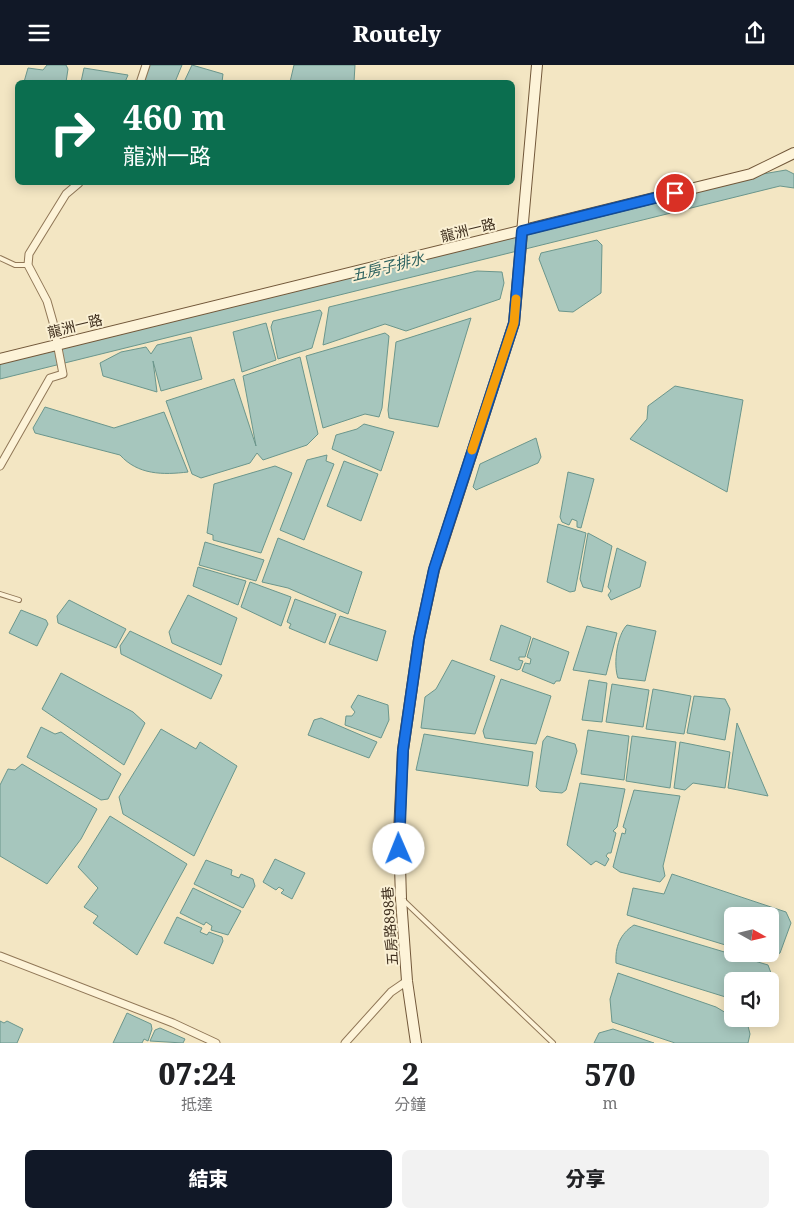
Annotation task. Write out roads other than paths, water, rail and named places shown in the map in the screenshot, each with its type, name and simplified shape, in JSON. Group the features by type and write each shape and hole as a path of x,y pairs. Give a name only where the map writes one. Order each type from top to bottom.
{"street":[{"path":"141,80 146,65"},
{"path":"522,231 537,65"},
{"name":"龍洲一路","path":"0,359 751,174 794,153"},
{"path":"0,466 2,458 50,378 62,374 48,301 28,265 29,254 66,194 77,185"},
{"name":"五房路898巷","path":"416,1043 407,981 401,899 399,832 403,750 419,639 434,569 514,323 522,231"},
{"path":"0,956 173,1023 216,1043"},
{"path":"345,1043 391,992 407,981"}],"lane":[{"path":"0,258 15,265 28,265"},
{"path":"0,594 19,600"},
{"path":"401,899 553,1043"}],"water":[{"path":"47,65 66,65 68,69 66,80 25,80 28,68 43,70"},
{"path":"148,65 182,65 176,80 143,80"},
{"path":"192,65 223,74 222,80 185,80"},
{"path":"294,65 355,65 354,80 290,80"},
{"path":"84,68 128,75 126,80 81,80"},
{"name":"五房子排水","path":"786,170 794,174 794,188 780,186 0,379 0,362 751,176"},
{"path":"597,240 602,245 601,293 573,312 559,311 539,259 541,253"},
{"path":"477,271 502,272 504,283 500,299 406,331 385,324 323,345 329,307"},
{"path":"320,310 322,313 312,348 278,359 271,327 273,321"},
{"path":"471,318 438,427 389,418 388,410 396,342"},
{"path":"266,323 276,360 242,372 233,332"},
{"path":"385,333 389,336 382,408 379,417 365,414 323,428 306,356"},
{"path":"191,337 202,379 161,391 153,361 157,392 103,376 100,363 121,352 146,347 151,354 157,345"},
{"path":"300,357 318,434 307,445 263,460 257,453 250,463 201,478 192,474 166,401 234,379 256,446 243,376"},
{"path":"675,386 743,400 727,492 630,439 647,419 648,406"},
{"path":"45,407 114,428 164,412 188,472 160,473 143,470 127,462 120,455 35,433 33,428"},
{"path":"364,424 394,432 381,471 332,449 336,435 357,429"},
{"path":"536,438 541,457 538,463 476,490 473,487 480,464"},
{"path":"327,455 326,461 334,464 304,540 280,530 307,460"},
{"path":"344,461 378,474 361,521 327,506"},
{"path":"275,466 292,473 261,553 213,540 213,535 207,533 214,484"},
{"path":"568,472 594,479 581,528 577,527 577,521 572,519 569,525 562,522 560,517"},
{"path":"558,524 586,533 575,591 570,592 547,582"},
{"path":"588,533 612,546 602,592 583,587 580,579"},
{"path":"278,538 362,572 348,614 288,588 262,582"},
{"path":"205,542 264,560 256,581 199,565"},
{"path":"617,548 646,562 640,587 611,600 608,595 611,591 608,587"},
{"path":"198,567 246,581 238,605 193,586"},
{"path":"250,582 291,597 281,626 241,607"},
{"path":"188,595 237,618 221,665 172,643 169,632"},
{"path":"295,599 336,614 325,643 289,628 291,624 287,622"},
{"path":"69,600 126,629 116,648 58,623 57,616"},
{"path":"21,610 46,620 48,624 37,646 9,633"},
{"path":"340,616 386,631 377,661 329,644"},
{"path":"501,625 531,637 525,657 519,657 519,660 523,661 520,669 517,670 490,660"},
{"path":"627,625 656,631 645,681 618,678 616,665 618,642"},
{"path":"587,626 617,633 606,675 573,670"},
{"path":"130,631 222,675 211,699 121,654 120,646"},
{"path":"533,638 569,652 560,681 556,681 554,684 522,671 525,663 530,664 531,659 527,657"},
{"path":"452,660 495,676 475,734 421,728 425,697 436,689"},
{"path":"61,673 133,712 145,723 124,765 42,709"},
{"path":"501,679 551,696 536,744 485,738 483,731"},
{"path":"589,680 607,683 602,722 582,720"},
{"path":"612,684 649,690 643,727 606,722"},
{"path":"653,689 691,696 684,734 646,729"},
{"path":"358,695 388,705 389,720 381,738 345,725 346,716 352,716 355,712 351,707"},
{"path":"694,696 725,699 730,709 725,740 687,733"},
{"path":"321,718 377,742 369,758 308,735 314,720"},
{"path":"737,723 768,796 728,788"},
{"path":"41,727 55,734 61,732 121,774 108,799 101,800 27,757"},
{"path":"161,729 196,749 200,742 237,766 194,856 123,814 119,797"},
{"path":"588,730 629,736 624,780 581,774"},
{"path":"424,734 533,752 528,786 416,770"},
{"path":"547,736 575,744 577,751 566,790 562,793 540,791 536,787 543,741"},
{"path":"632,736 676,742 670,788 626,781"},
{"path":"680,742 730,752 725,788 693,783 685,790 674,788"},
{"path":"22,764 97,809 81,839 47,884 0,856 0,785 8,769 15,770"},
{"path":"580,783 625,789 617,827 613,831 616,833 611,853 608,853 606,856 609,859 605,866 596,861 591,865 567,845"},
{"path":"634,790 680,796 663,866 665,876 660,882 620,872 613,867 622,833 625,834 626,829 623,827"},
{"path":"110,816 187,864 137,955 93,923 98,916 84,907 98,888 78,867"},
{"path":"275,859 305,873 292,899 281,893 284,890 279,887 276,890 263,882"},
{"path":"206,860 232,870 231,875 239,878 241,874 253,879 255,886 243,908 194,884"},
{"path":"672,874 771,907 724,907 724,945 627,915 633,888 664,894"},
{"path":"193,888 241,911 228,935 211,930 212,926 206,922 204,925 180,913"},
{"path":"779,910 786,912 791,923 780,953"},
{"path":"177,917 202,928 200,932 207,935 209,932 222,937 223,941 213,964 164,943"},
{"path":"634,925 724,952 724,963 761,963 768,965 771,972 724,972 724,997 616,963 619,941"},
{"path":"618,973 716,1007 724,1012 724,1027 748,1027 750,1034 748,1043 675,1043 612,1022 610,999"},
{"path":"127,1013 151,1024 152,1029 148,1041 144,1039 142,1043 113,1043"},
{"path":"0,1021 4,1023 7,1021 23,1029 17,1043 0,1043"},
{"path":"160,1028 185,1039 183,1043 150,1041 155,1030"},
{"path":"613,1029 654,1043 594,1043 599,1033"}]}
